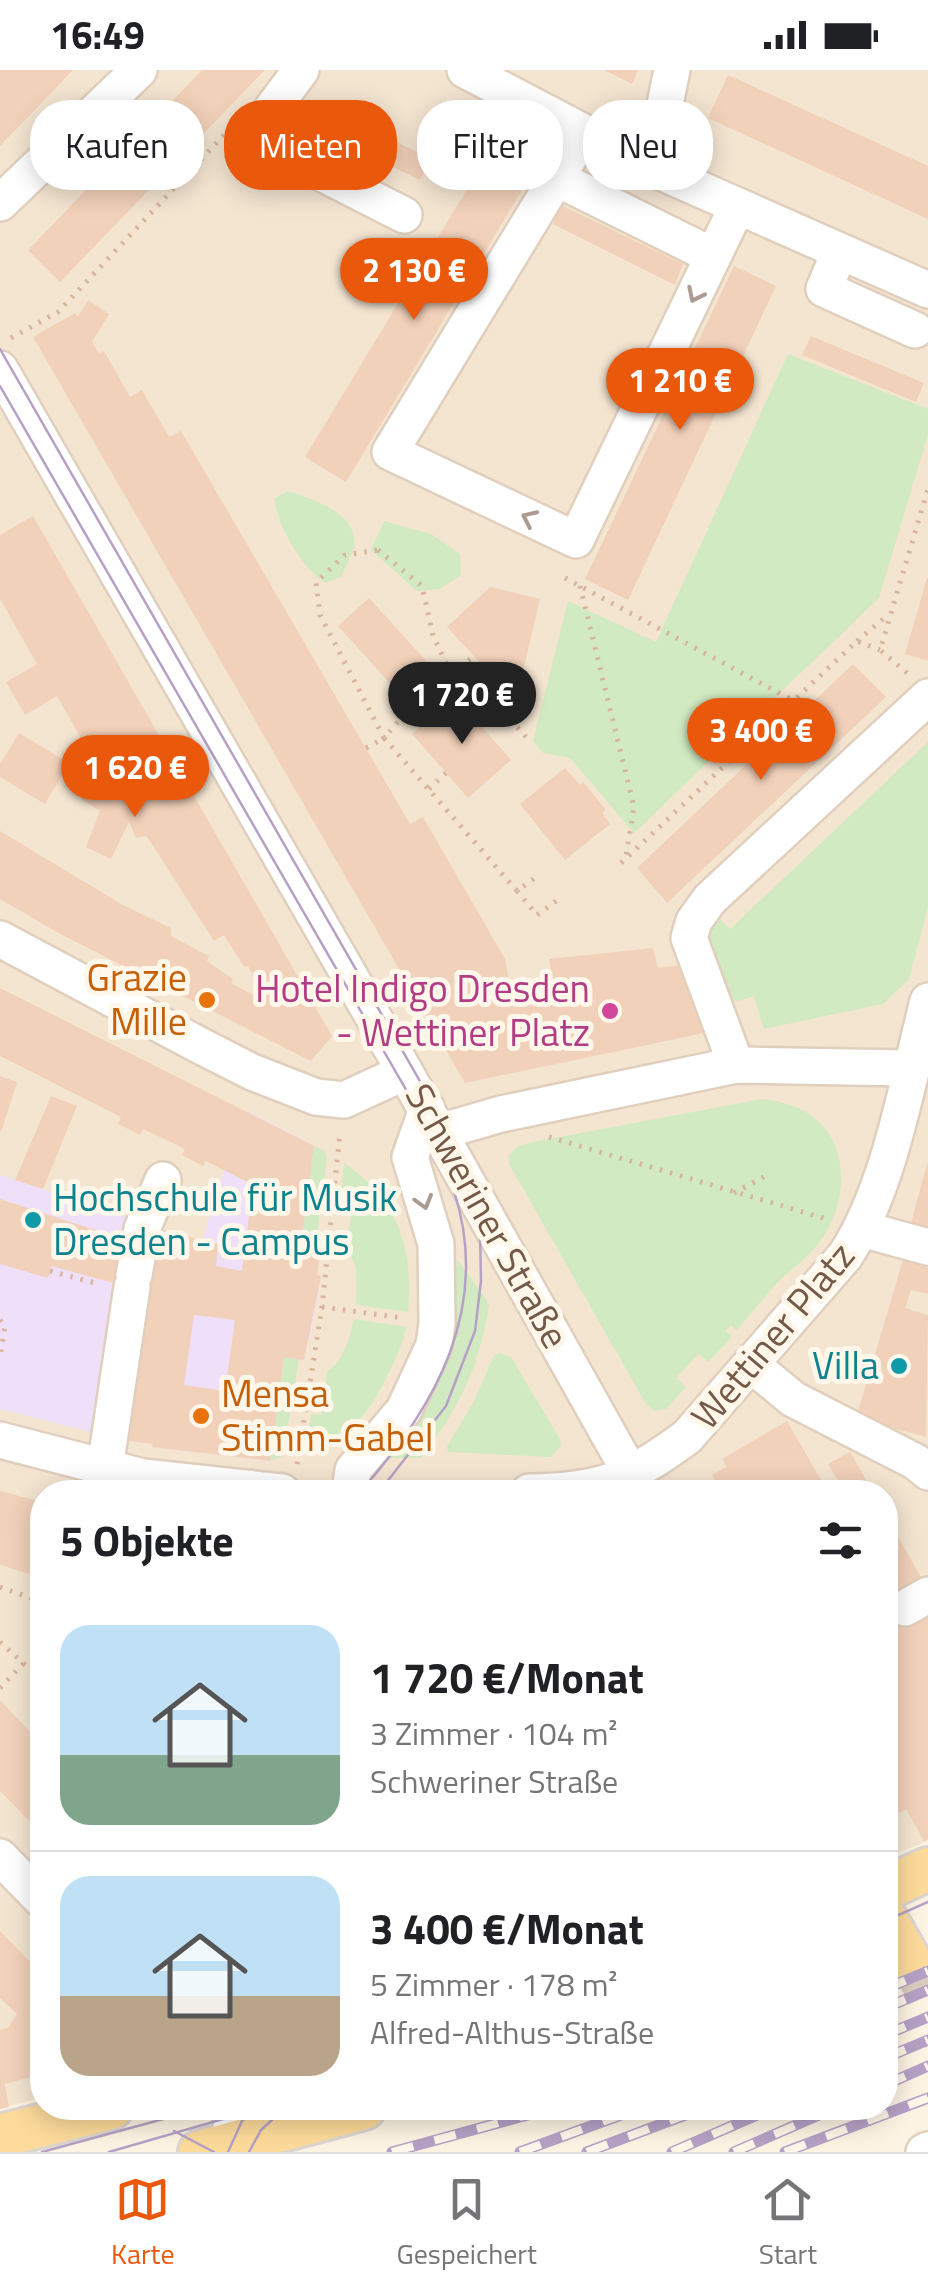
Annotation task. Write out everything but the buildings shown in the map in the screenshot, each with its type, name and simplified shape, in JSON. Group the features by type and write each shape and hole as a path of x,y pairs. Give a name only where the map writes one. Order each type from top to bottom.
{"main road":[{"path":"898,1883 928,1868"},
{"path":"0,2136 64,2120"},
{"path":"223,2139 309,2120"}],"street":[{"path":"0,203 139,70"},
{"path":"279,100 301,70"},
{"path":"465,70 583,132"},
{"path":"666,100 672,70"},
{"path":"563,167 583,135"},
{"path":"563,181 714,256"},
{"path":"355,190 404,215"},
{"path":"549,190 390,452 576,540 737,207"},
{"path":"700,190 928,290"},
{"path":"839,253 824,290 915,330"},
{"name":"Schweriner Straße","path":"0,369 406,1072 634,1480"},
{"path":"736,1066 689,938 694,922 710,899 922,689"},
{"path":"0,939 252,1072 316,1096 344,1100 406,1072"},
{"name":"Wettiner Platz","path":"640,1480 687,1438 752,1365 845,1256 862,1229 878,1190 925,1024"},
{"path":"352,1480 353,1470 404,1410 434,1345 436,1244 410,1156 433,1121 542,1105 736,1066 910,1068"},
{"path":"105,1468 142,1230 163,1180"},
{"path":"862,1229 916,1244"},
{"path":"752,1365 792,1399 916,1462 928,1472"},
{"path":"0,1440 143,1477 216,1480"},
{"path":"0,1857 30,1888"}],"path":[{"path":"0,344 58,312 224,134"},
{"path":"880,650 928,489"},
{"path":"450,671 433,636 422,586 378,550 345,555 316,582 320,615 384,738 537,914 558,899"},
{"path":"565,578 794,700"},
{"path":"580,586 634,807 626,857"},
{"path":"620,864 891,613"},
{"path":"857,641 880,650 922,689"},
{"path":"366,748 384,738 428,688 476,656"},
{"path":"461,665 526,737"},
{"path":"417,672 428,688"},
{"path":"428,789 446,773"},
{"path":"517,892 539,875"},
{"path":"290,1480 322,1306 344,1100"},
{"path":"542,1105 550,1140 862,1229"},
{"path":"734,1193 766,1175"},
{"path":"50,1271 132,1285"},
{"path":"322,1306 436,1323"},
{"path":"0,1320 5,1326 0,1357"},
{"path":"0,1587 30,1598"},
{"path":"0,1642 30,1669"},
{"path":"0,1688 24,1663"}],"shaded area":[{"path":"0,70 928,70 928,1841 898,1853 898,1480 30,1480 30,2100 0,2109"},
{"path":"253,1114 324,1151 327,1157 315,1249 321,1251 317,1275 321,1276 310,1339 304,1360 299,1360 283,1456 270,1461 152,1447 0,1409 0,1175 202,1242 224,1170"}],"green space":[{"path":"788,354 928,409 928,434 879,598 634,833 570,758 543,753 533,741 568,601 656,642"},
{"path":"288,491 331,509 349,524 354,545 342,576 326,583 292,545 274,498"},
{"path":"384,521 431,534 460,554 461,575 439,589 417,591 371,550"},
{"path":"928,742 928,907 909,979 883,1004 764,1029 754,996 731,1003 703,951 712,911 730,929"},
{"path":"762,1099 803,1111 827,1131 841,1169 835,1212 813,1250 778,1282 737,1330 730,1325 726,1331 732,1337 708,1362 698,1354 676,1378 686,1387 666,1409 655,1411 646,1404 509,1164 509,1155 518,1146 533,1142"},
{"path":"314,1146 327,1157 315,1250 301,1247"},
{"path":"344,1163 378,1193 398,1227 408,1267 408,1312 356,1305 355,1268 346,1248 355,1192 342,1189"},
{"path":"457,1259 489,1304 474,1367 457,1404 421,1458 380,1458 451,1326"},
{"path":"354,1319 407,1327 383,1385 357,1423 324,1449 305,1454 311,1414 321,1415 327,1371 342,1355"},
{"path":"499,1353 511,1357 560,1439 561,1446 551,1457 448,1452 447,1447 474,1401 493,1357"},
{"path":"284,1357 299,1359 283,1456 270,1461"}],"tunnel":[{"path":"909,1960 928,1994"}],"tram line":[{"path":"0,349 456,1144 480,1232 481,1281 475,1331 446,1406 388,1480"},
{"path":"0,386 412,1100 454,1191 464,1234 466,1276 461,1316 433,1391 412,1426 370,1480"},
{"path":"898,1915 928,1902"},
{"path":"42,2152 160,2120"},
{"path":"109,2152 220,2120"},
{"path":"228,2152 243,2120"},
{"path":"249,2152 261,2130 272,2120"},
{"path":"174,2131 214,2152"}],"railway":[{"path":"898,1984 928,1971"},
{"path":"898,2003 928,1990"},
{"path":"898,2030 928,2017"},
{"path":"898,2053 928,2040"},
{"path":"898,2079 928,2066"},
{"path":"898,2109 928,2098"},
{"path":"392,2152 509,2120"},
{"path":"520,2152 607,2120"},
{"path":"587,2152 672,2120"},
{"path":"672,2152 745,2120"},
{"path":"734,2152 807,2120"},
{"path":"785,2152 870,2120"}],"place":[{"name":"Grazie Mille","path":"207,1000"},
{"name":"Hotel Indigo Dresden - Wettiner Platz","path":"610,1011"},
{"name":"Hochschule für Musik Dresden - Campus","path":"33,1220"},
{"name":"Villa","path":"899,1366"},
{"name":"Mensa Stimm-Gabel","path":"201,1416"}]}
